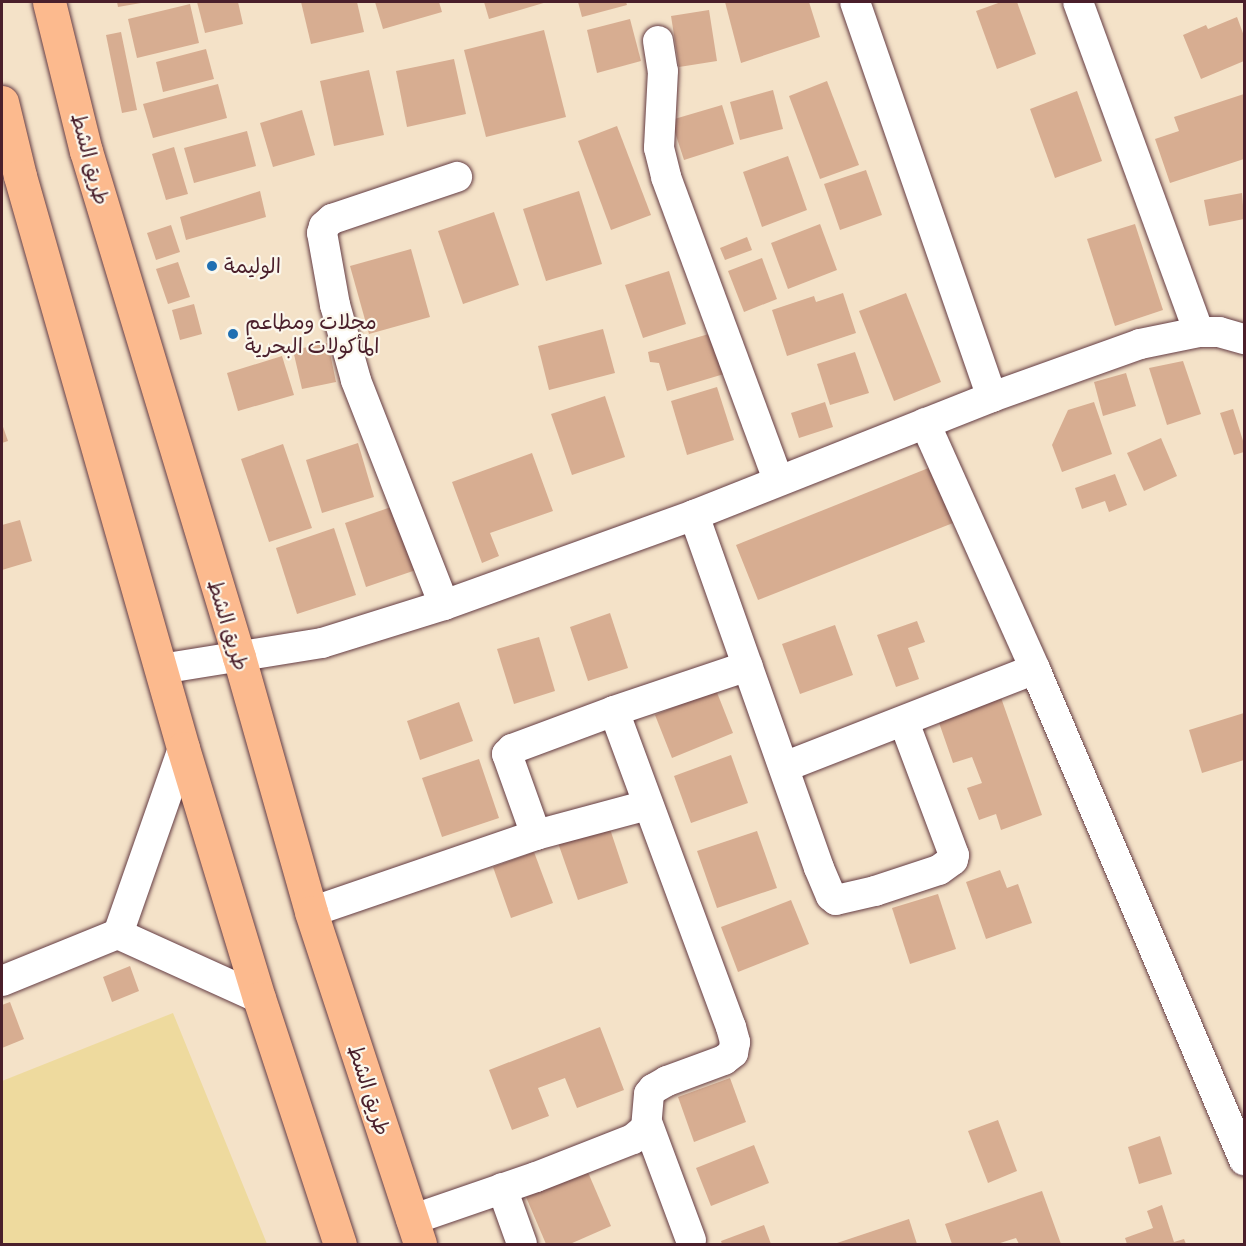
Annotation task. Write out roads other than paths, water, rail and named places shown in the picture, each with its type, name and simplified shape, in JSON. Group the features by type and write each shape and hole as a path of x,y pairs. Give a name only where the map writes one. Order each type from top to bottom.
{"highway":[{"name":"طريق الشط","path":"49,2 89,163 239,657 311,912 415,1232"},
{"path":"2,102 11,178 259,998 340,1245"}],"street":[{"path":"855,2 992,397"},
{"path":"1078,2 1198,332"},
{"path":"658,41 663,71 659,148 666,177 778,480"},
{"path":"444,605 356,380 335,305 322,233 324,226 332,219 457,177"},
{"path":"161,669 322,643 444,605 694,515 992,397 1140,344 1198,332 1219,332 1245,339"},
{"path":"925,423 1035,669 1245,1160"},
{"path":"694,515 822,876 831,896 836,900 875,891 939,870 953,860 954,855 904,722"},
{"path":"536,835 507,754 512,749 614,711 748,666"},
{"path":"784,767 1035,669"},
{"path":"415,1232 502,1188 633,1139 642,1133 647,1122 649,1094 653,1089 667,1081 724,1060 734,1053 735,1042 614,711"},
{"path":"118,934 183,748"},
{"path":"311,912 536,835 648,805"},
{"path":"2,981 118,934 259,998"},
{"path":"647,1122 691,1240"},
{"path":"502,1188 522,1245"}],"place":[{"name":"الوليمة","path":"212,266"},
{"name":"محلات ومطاعم المأكولات البحرية","path":"233,334"}]}
